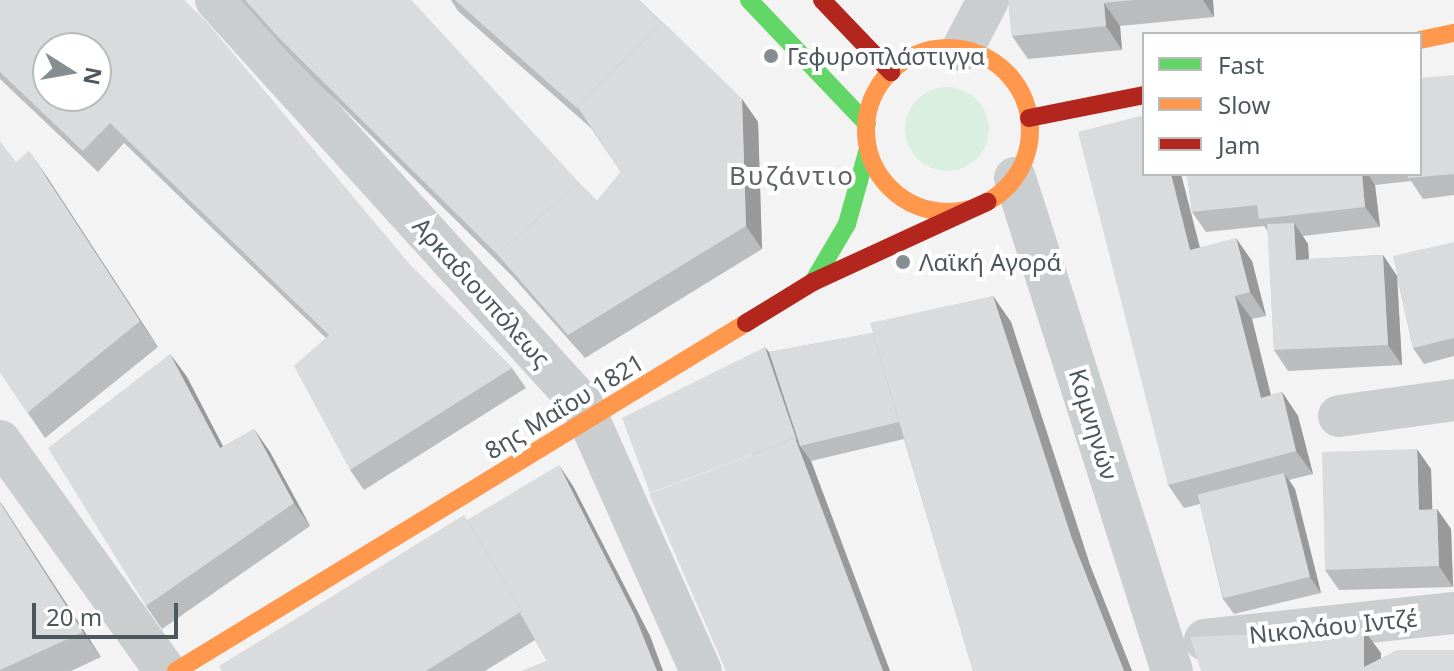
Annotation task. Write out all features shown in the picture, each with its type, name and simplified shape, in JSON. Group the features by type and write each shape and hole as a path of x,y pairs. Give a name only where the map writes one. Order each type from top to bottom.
{"street":[{"name":"Αρκαδιουπόλεως","path":"216,0 572,390 591,418 701,671"},
{"path":"749,0 867,124"},
{"path":"822,0 891,72"},
{"path":"962,50 988,0"},
{"path":"1422,40 1454,33"},
{"path":"813,282 847,224 868,149 867,124 876,92 891,72 924,52 962,50 987,58 1008,74 1029,118 1029,143 1001,190 951,212 915,205 885,182 868,149"},
{"path":"1029,118 1142,95"},
{"name":"8ης Μαΐου 1821","path":"176,671 813,282 1001,190"},
{"name":"Κομνηνών","path":"1001,190 1168,658"},
{"path":"1339,416 1454,400"},
{"path":"0,441 165,671"},
{"name":"Νικολάου Ιντζέ","path":"1168,658 1454,613"}],"green space":[{"path":"947,87 963,90 977,99 986,113 989,129 986,145 977,159 963,168 947,171 931,168 917,159 908,145 905,129 908,113 917,99 931,90"}],"building":[{"path":"0,0 184,0 206,21 412,267 512,368 350,470 294,366 329,335 110,123 83,151 42,112 112,112 112,32 32,32 32,102 0,72"},
{"path":"245,0 411,0 579,183 497,254 499,256 278,37"},
{"path":"455,0 639,0 662,23 577,106 578,109"},
{"path":"1008,0 1134,0 1104,3 1106,26 1012,36"},
{"path":"663,22 742,99 746,226 568,335 497,254 579,183 597,201 621,172 577,106"},
{"path":"1454,75 1454,174 1408,178 1422,176 1422,78"},
{"path":"1142,116 1142,176 1172,176 1190,250 1236,238 1250,292 1235,296 1261,398 1282,392 1296,451 1168,485 1078,132"},
{"path":"0,141 16,162 29,151 140,321 27,413 0,372"},
{"path":"1187,176 1362,176 1365,207 1259,219 1257,205 1192,212"},
{"path":"1294,223 1296,260 1383,255 1388,345 1274,350 1267,224"},
{"path":"1454,242 1454,338 1413,348 1393,256"},
{"path":"993,296 1072,539 1124,671 973,671 870,323"},
{"path":"873,333 899,422 800,446 769,352"},
{"path":"765,347 797,441 795,438 650,493 622,418"},
{"path":"170,354 220,448 254,429 294,503 146,606 48,448"},
{"path":"795,438 883,671 726,671 649,494"},
{"path":"1417,449 1419,510 1437,509 1439,566 1325,570 1322,452"},
{"path":"559,465 635,616 657,671 522,671 547,661 520,613 522,611 467,520"},
{"path":"1284,473 1310,577 1224,598 1198,495"},
{"path":"0,503 83,632 0,670"},
{"path":"464,515 522,611 426,671 222,671 219,666"},
{"path":"1364,630 1364,667 1397,650 1454,650 1454,671 1201,671 1190,637"}],"traffic: fast":[{"path":"749,0 867,124"},
{"path":"813,282 847,224 868,149"}],"traffic: slow":[{"path":"1422,40 1454,33"},
{"path":"948,48 979,55 1006,72 1023,99 1030,130 1023,161 1006,188 979,205 948,212 917,205 890,188 873,161 866,130 873,99 890,72 917,55 948,48"},
{"path":"176,671 746,323"}],"traffic: jam":[{"path":"822,0 891,72"},
{"path":"1029,118 1142,95"},
{"path":"746,323 813,282 987,202"}],"place":[{"name":"Γεφυροπλάστιγγα","path":"771,56"},
{"name":"Λαϊκή Αγορά","path":"903,262"}],"district":[{"name":"Βυζάντιο","path":"792,176"}]}
